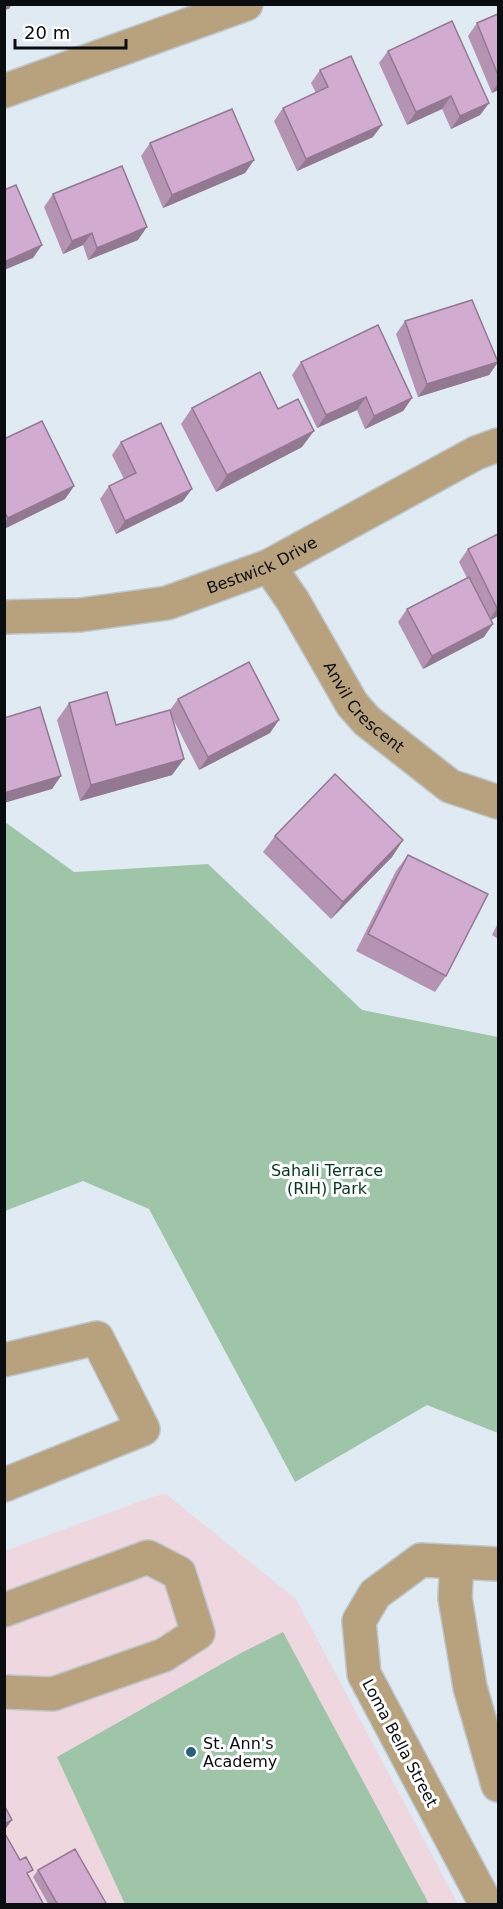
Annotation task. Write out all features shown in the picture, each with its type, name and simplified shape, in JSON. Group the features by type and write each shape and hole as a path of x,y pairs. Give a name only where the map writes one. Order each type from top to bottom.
{"street":[{"path":"4,91 246,4"},
{"name":"Bestwick Drive","path":"4,617 80,615 167,603 269,566 476,453 498,446"},
{"name":"Anvil Crescent","path":"269,566 352,704 367,721 450,786 498,802"},
{"path":"4,1360 97,1338 143,1429 4,1485"},
{"path":"4,1610 148,1557 178,1573 198,1633 164,1655 53,1694 4,1692"},
{"name":"Loma Bella Street","path":"486,1905 364,1674 359,1621 375,1594 421,1560 498,1564"},
{"path":"457,1562 455,1598 470,1687 498,1785"}],"shaded area":[{"name":"St. Ann's Academy","path":"166,1494 296,1599 458,1904 5,1904 5,1551 152,1497"}],"green space":[{"name":"Sahali Terrace (RIH) Park","path":"5,822 74,872 208,864 362,1010 498,1037 498,1433 427,1405 295,1482 149,1209 83,1181 5,1211"},
{"path":"283,1632 429,1904 125,1904 57,1757 241,1653"}],"building":[{"path":"498,14 498,75 477,23"},
{"path":"452,21 489,103 460,116 451,96 416,112 388,51"},
{"path":"351,56 382,125 306,159 283,108 328,87 320,70"},
{"path":"232,109 254,160 172,195 150,143"},
{"path":"122,166 147,227 97,248 92,233 72,241 53,194"},
{"path":"16,185 42,245 4,262 4,190"},
{"path":"472,300 498,362 427,384 405,321"},
{"path":"378,325 412,398 374,416 366,397 326,415 301,362"},
{"path":"260,372 278,409 298,399 314,431 227,475 192,408"},
{"path":"42,421 74,486 8,518 4,511 4,439"},
{"path":"161,423 192,489 125,521 109,486 136,473 121,442"},
{"path":"498,534 498,608 497,608 468,549"},
{"path":"469,577 493,624 432,656 407,609"},
{"path":"249,662 279,720 208,757 178,699"},
{"path":"107,692 116,725 170,710 184,759 91,785 69,703"},
{"path":"40,707 61,776 4,793 4,718"},
{"path":"335,774 403,840 343,902 275,836"},
{"path":"408,855 488,894 446,976 368,934"},
{"path":"4,1805 12,1820 4,1824"},
{"path":"4,1832 20,1860 26,1857 33,1870 27,1873 44,1905 4,1905"},
{"path":"75,1849 107,1905 58,1905 38,1870"}],"place":[{"name":"St. Ann's Academy","path":"191,1752"}]}
